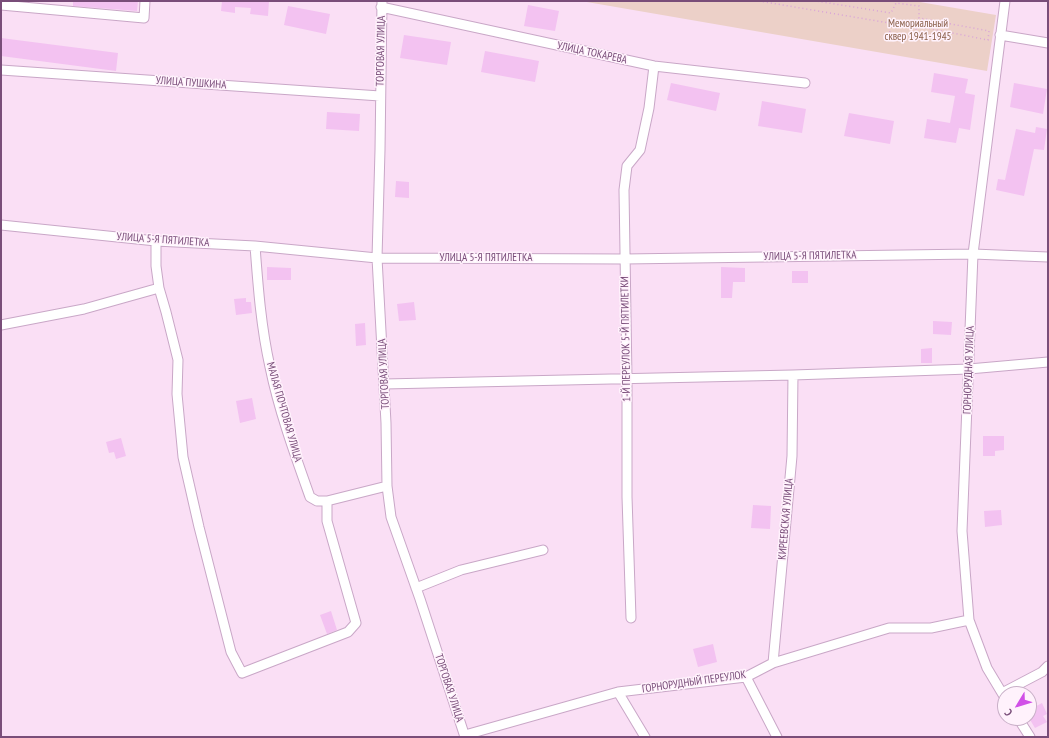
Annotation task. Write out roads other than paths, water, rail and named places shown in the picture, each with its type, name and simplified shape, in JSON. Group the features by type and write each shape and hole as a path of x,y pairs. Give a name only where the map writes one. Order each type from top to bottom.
{"street":[{"path":"1,5 144,18 145,1"},
{"name":"ГОРНОРУДНАЯ УЛИЦА","path":"997,686 987,668 969,620 962,530 973,254 1005,1"},
{"name":"УЛИЦА ТОКАРЕВА","path":"382,4 654,66 805,83"},
{"name":"ТОРГОВАЯ УЛИЦА","path":"382,4 377,258 384,384 387,486 391,517 465,736"},
{"path":"1000,34 1048,43"},
{"name":"1-Й ПЕРЕУЛОК 5-Й ПЯТИЛЕТКИ","path":"631,618 627,497 624,190 627,166 640,150 654,66"},
{"name":"УЛИЦА ПУШКИНА","path":"1,70 380,96"},
{"name":"УЛИЦА 5-Я ПЯТИЛЕТКА","path":"1,225 156,241 255,246 377,258 625,259 973,254"},
{"path":"156,241 158,288 166,312 178,360 177,394 185,464 199,528 231,652 242,673 348,632 356,623 327,522 327,501 387,486"},
{"name":"МАЛАЯ ПОЧТОВАЯ УЛИЦА","path":"255,246 259,294 270,366 281,410 310,497 317,500 327,501"},
{"path":"973,254 1048,257"},
{"path":"1,325 84,310 158,288"},
{"path":"384,384 793,375 969,369 1048,362"},
{"name":"КИРЕЕВСКАЯ УЛИЦА","path":"773,663 792,456 793,375"},
{"path":"416,588 461,570 543,550"},
{"name":"ГОРНОРУДНЫЙ ПЕРЕУЛОК","path":"465,736 618,692 746,677 773,663 889,628 931,628 969,620"},
{"path":"1019,686 1042,672 1048,666"},
{"path":"746,677 777,737"},
{"path":"618,692 646,737"},
{"path":"1023,726 1030,737"}],"park label":[{"name":"Мемориальный сквер 1941-1945","path":"918,30"}]}
